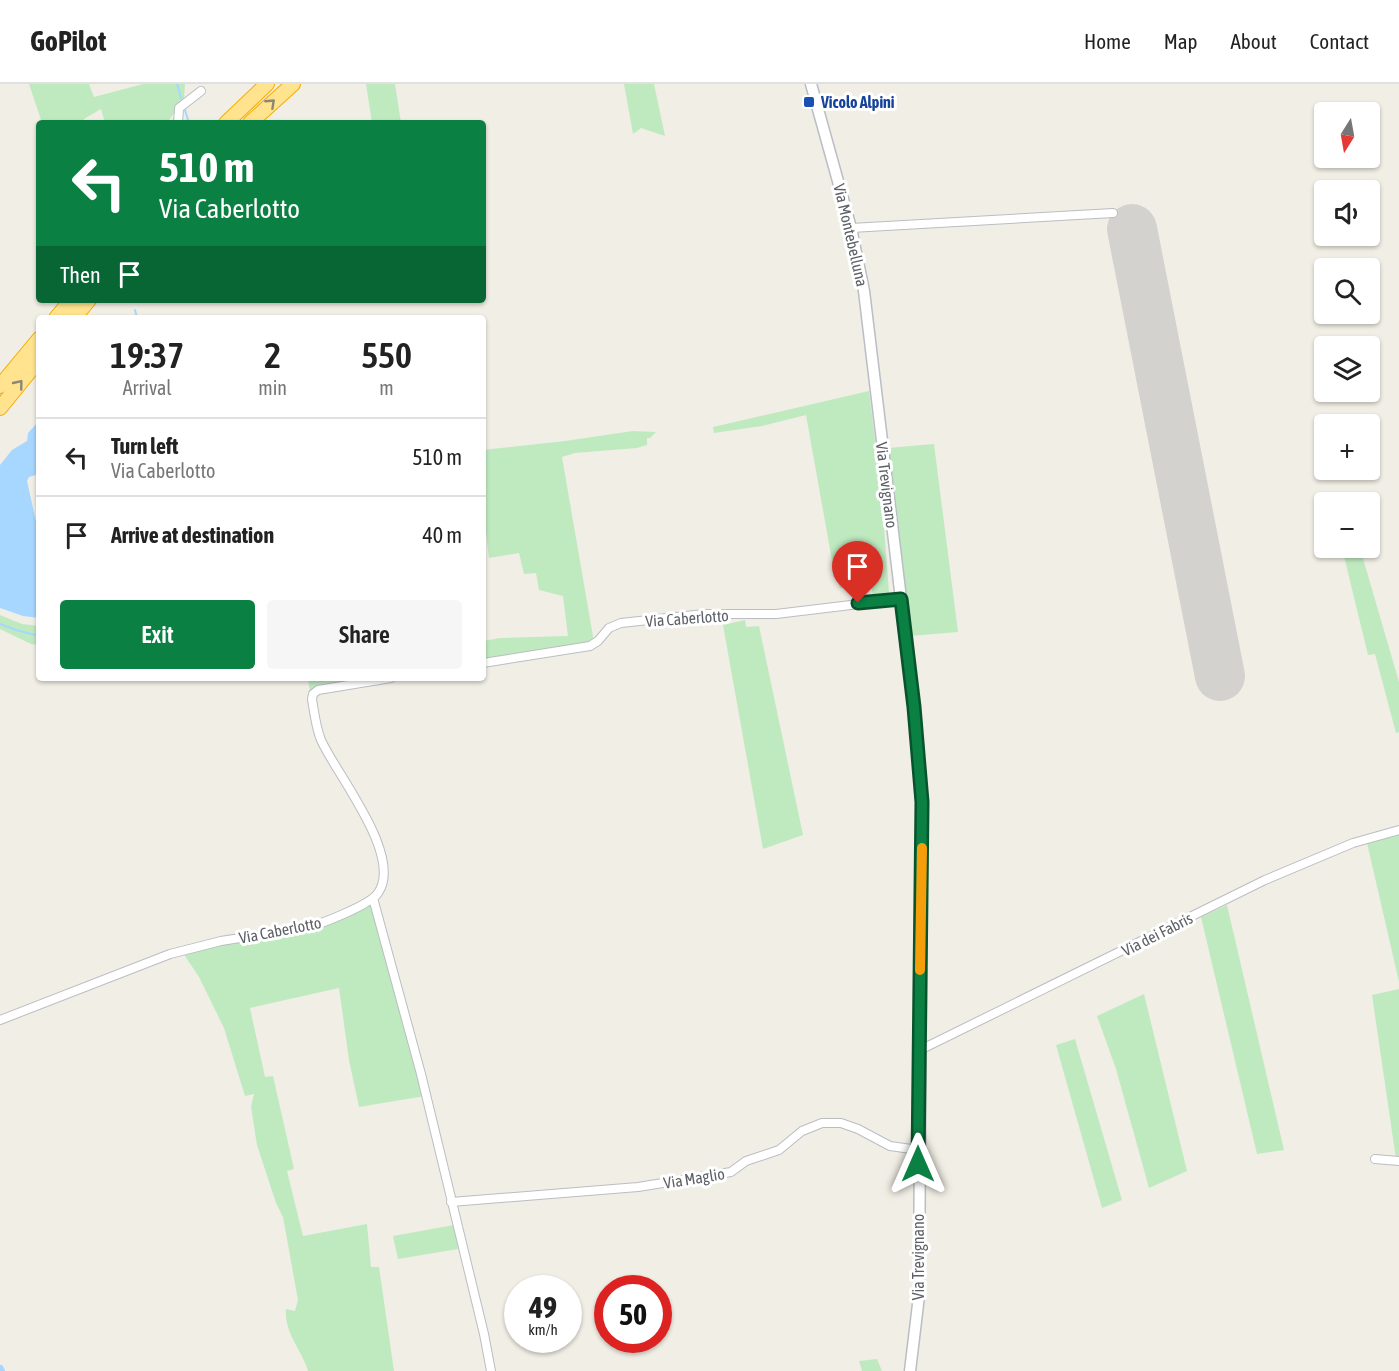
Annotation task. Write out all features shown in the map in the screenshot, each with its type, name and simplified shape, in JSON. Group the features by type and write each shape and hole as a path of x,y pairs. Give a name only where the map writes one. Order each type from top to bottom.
{"highway":[{"path":"229,120 267,84"},
{"path":"253,120 293,84"},
{"path":"58,315 68,303"},
{"path":"76,315 86,303"},
{"path":"0,386 36,343"},
{"path":"0,408 36,364"}],"main road":[{"name":"Via Montebelluna","path":"811,84 851,228 864,291 875,390"},
{"name":"Via Trevignano","path":"875,390 914,707 922,802 918,1150 919,1296 910,1371"}],"street":[{"path":"178,120 179,108 201,91"},
{"path":"851,228 1113,213"},
{"name":"Via Caberlotto","path":"486,663 590,646 598,641 609,628 621,623 704,614 776,614 901,599"},
{"path":"373,681 318,690 313,694 312,699 320,738 380,846 383,876 381,887 373,898 421,1074 484,1334 490,1371"},
{"name":"Via dei Fabris","path":"920,1050 1265,880 1353,843 1399,830"},
{"name":"Via Caberlotto","path":"0,1020 170,954 221,941 309,927 373,898"},
{"name":"Via Maglio","path":"451,1202 638,1187 731,1173 746,1161 779,1150 802,1131 822,1124 841,1123 890,1146 918,1150"},
{"path":"1375,1159 1399,1161"}],"green space":[{"path":"29,84 89,84 94,97 143,84 185,84 184,99 169,120 104,120 101,109 84,120 41,120"},
{"path":"366,84 395,84 401,120 372,120"},
{"path":"624,84 654,84 665,136 641,128 633,134"},
{"path":"869,391 881,489 890,605 874,601 871,586 840,588 831,555 806,415 762,426 714,433 713,427"},
{"path":"633,431 656,432 647,438 647,445 637,448 575,453 562,457 595,648 486,666 486,640 568,636 563,596 539,590 536,573 524,574 519,553 489,558 486,532 486,450"},
{"path":"934,444 958,632 911,636 903,589 888,448"},
{"path":"1344,558 1363,558 1399,682 1399,732 1396,733 1375,654 1368,655"},
{"path":"0,615 22,624 36,626 36,645 31,644 0,629"},
{"path":"745,620 746,627 759,626 803,835 763,849 723,625"},
{"path":"308,681 385,681 310,693"},
{"path":"1399,834 1399,982 1367,843"},
{"path":"376,899 431,1095 359,1107 349,1060 339,988 250,1008 265,1077 273,1076 294,1169 287,1171 303,1236 367,1224 371,1267 379,1267 394,1371 308,1371 290,1334 286,1318 286,1309 295,1311 298,1300 283,1217 276,1203 257,1145 251,1107 254,1094 245,1096 224,1028 199,977 183,953 227,942 307,929"},
{"path":"1227,905 1284,1150 1257,1154 1201,917"},
{"path":"1399,989 1399,1160 1396,1159 1372,995"},
{"path":"1144,994 1187,1171 1149,1188 1116,1069 1097,1016"},
{"path":"1075,1039 1122,1200 1102,1208 1056,1045"},
{"path":"454,1225 458,1249 398,1259 393,1236"},
{"path":"877,1359 882,1371 862,1371 859,1361"}],"water":[{"path":"36,424 36,475 29,477 27,481 36,522 36,618 0,608 0,465 12,450 27,441 28,433"}],"waterway":[{"path":"177,84 181,98"},
{"path":"185,110 188,120"},
{"path":"135,310 136,315"},
{"path":"0,624 36,635"}],"runway":[{"path":"1132,229 1220,676"}],"slow traffic":[{"path":"920,970 922,848"}],"place":[{"name":"Vicolo Alpini","path":"809,102"}],"route":[{"path":"858,603 901,599 914,707 922,802 918,1164"}]}
